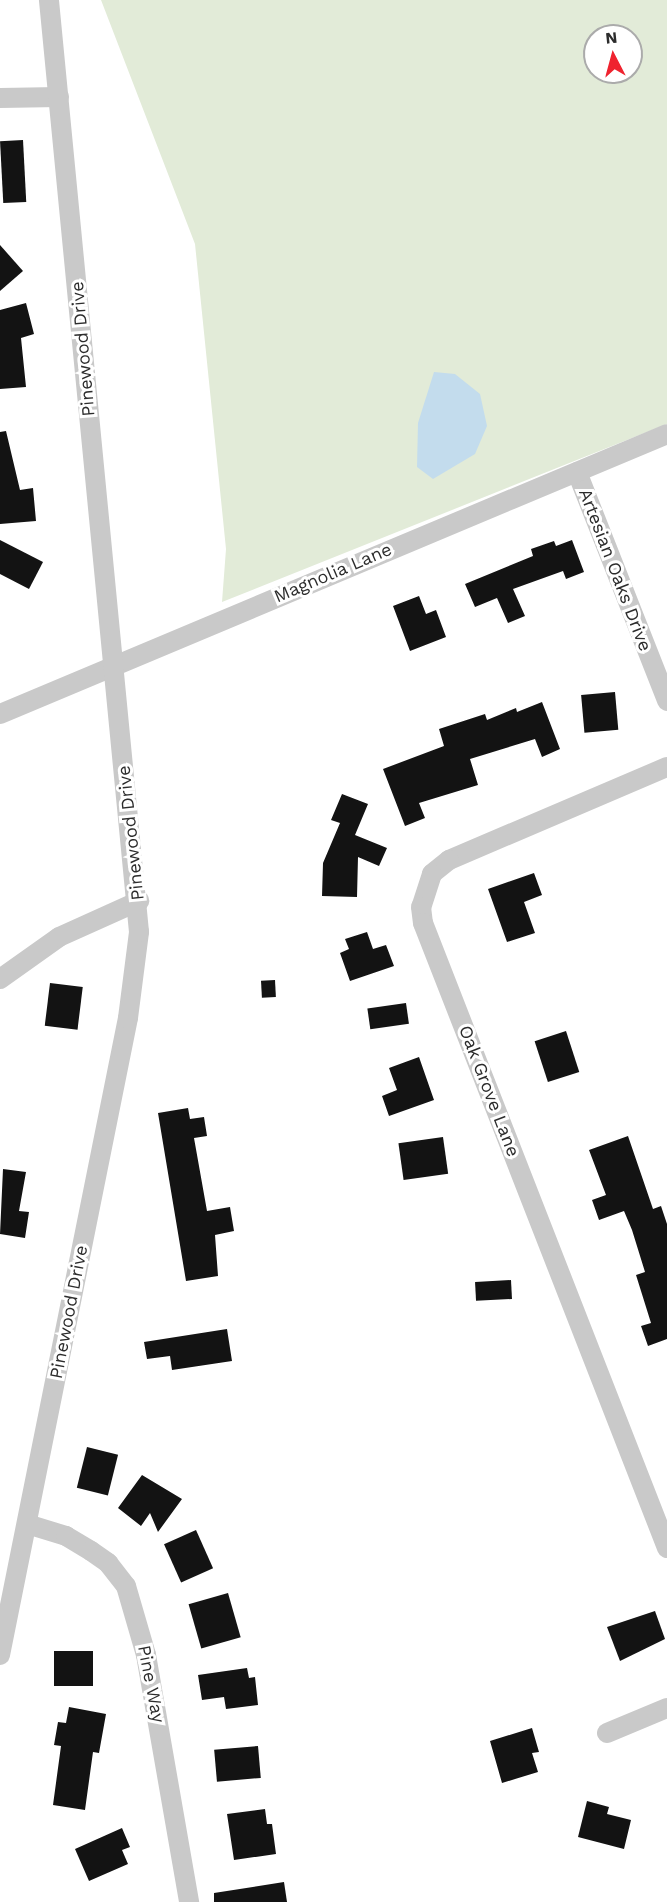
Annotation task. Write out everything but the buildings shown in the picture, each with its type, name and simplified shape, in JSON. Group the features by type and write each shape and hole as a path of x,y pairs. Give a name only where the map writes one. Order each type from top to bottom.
{"street":[{"name":"Pinewood Drive","path":"0,1655 128,1018 139,932 138,901 49,0"},
{"path":"0,98 59,97"},
{"name":"Magnolia Lane","path":"0,714 114,664 667,434"},
{"name":"Artesian Oaks Drive","path":"577,471 667,701"},
{"name":"Oak Grove Lane","path":"667,767 441,865 426,885 421,908 423,923 667,1548"},
{"path":"0,979 59,937 138,901"},
{"name":"Pine Way","path":"27,1524 66,1536 91,1551 108,1563 126,1586 146,1655 189,1902"},
{"path":"607,1733 667,1708"}],"green space":[{"path":"101,0 667,0 667,424 222,602 226,549 195,244"}],"water":[{"path":"434,372 455,374 480,394 487,426 475,454 433,479 417,467 418,423"}]}
